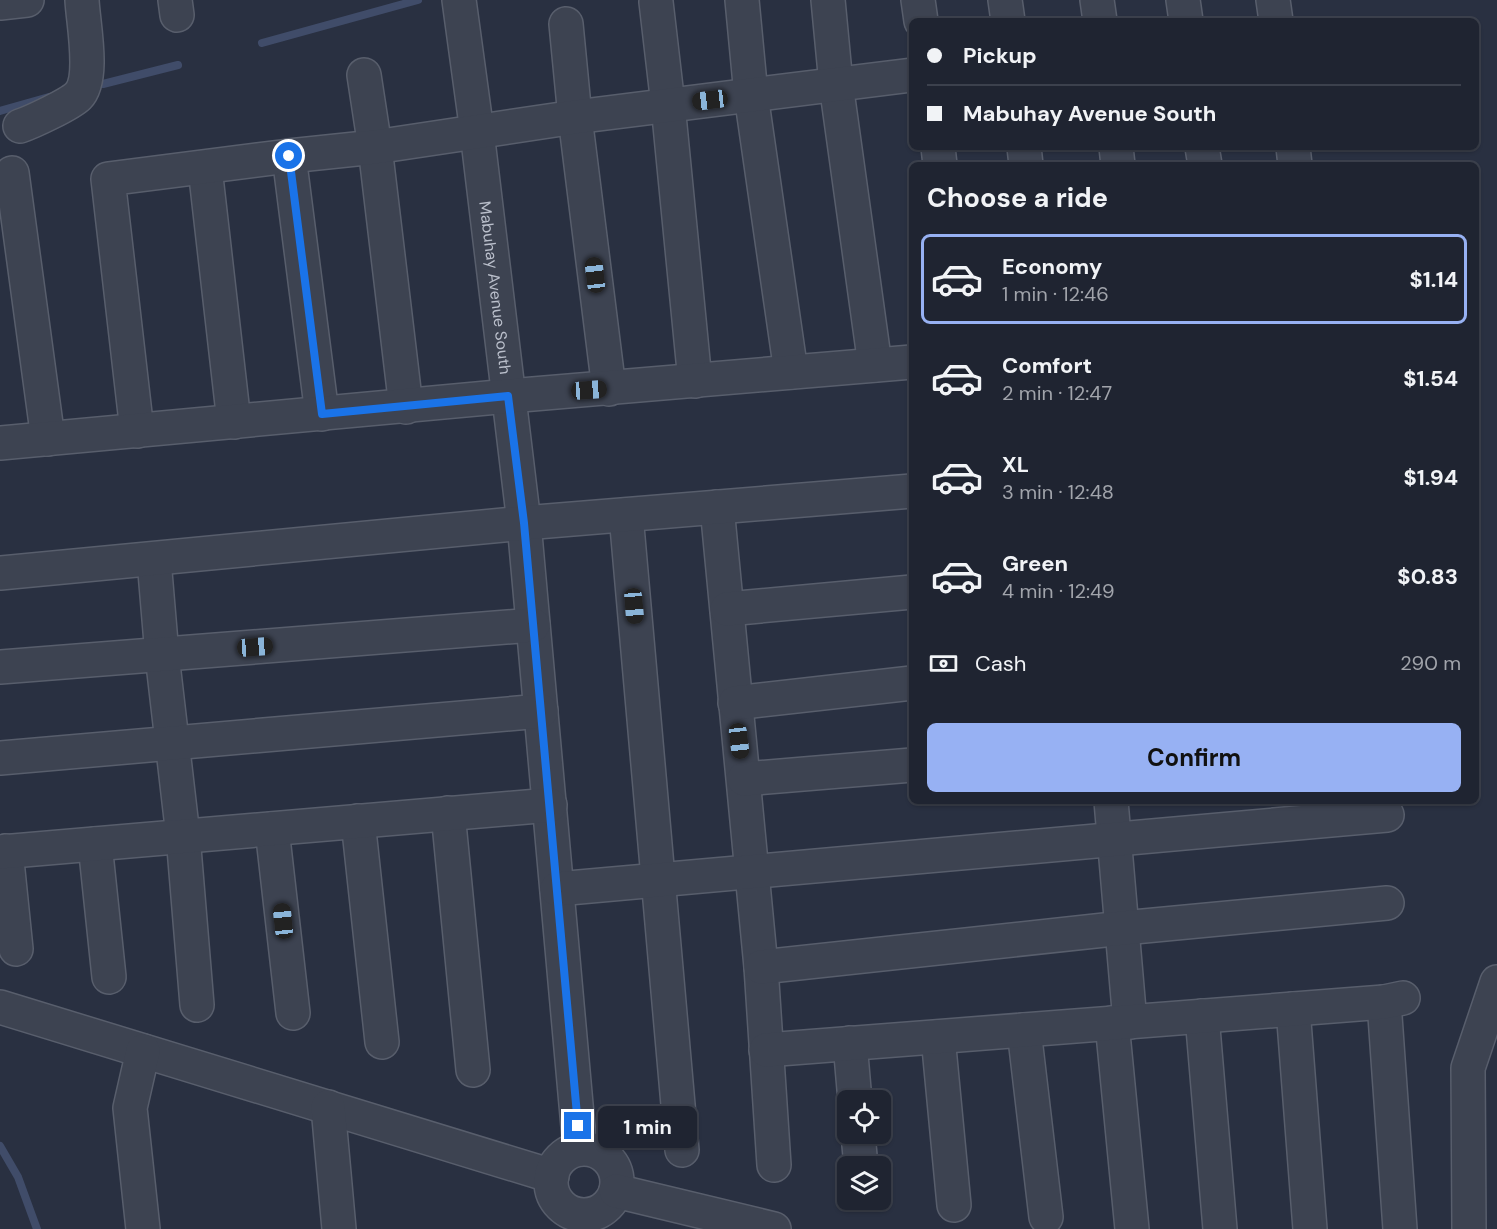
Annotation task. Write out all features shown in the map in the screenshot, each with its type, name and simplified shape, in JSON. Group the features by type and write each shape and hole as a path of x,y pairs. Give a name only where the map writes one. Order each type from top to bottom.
{"street":[{"path":"0,3 27,0"},
{"path":"20,126 78,96 86,79 82,0"},
{"name":"Mabuhay Avenue South","path":"459,0 524,523 580,1149"},
{"path":"742,0 751,95 791,372"},
{"path":"828,0 836,84 875,365"},
{"path":"918,0 921,18"},
{"path":"1005,0 1008,18"},
{"path":"1097,0 1100,18"},
{"path":"1183,0 1186,18"},
{"path":"1273,0 1276,18"},
{"path":"656,2 695,381"},
{"path":"566,24 575,117 609,388"},
{"path":"364,75 375,147 406,407"},
{"path":"137,431 108,179 375,147 575,117 909,75"},
{"path":"289,156 322,414"},
{"path":"205,168 234,422"},
{"path":"12,173 48,439"},
{"path":"0,443 508,396 909,362"},
{"path":"0,573 524,523 909,491"},
{"path":"717,507 744,779 750,872 761,967 774,1165"},
{"path":"626,515 682,1150"},
{"path":"154,560 162,655 183,836 197,1005"},
{"path":"727,609 909,592"},
{"path":"0,667 533,625"},
{"path":"735,703 909,683"},
{"path":"0,758 173,741 541,711"},
{"path":"744,779 909,765"},
{"path":"1111,804 1123,928 1121,1022 1132,1229"},
{"path":"16,949 3,852 550,805"},
{"path":"448,813 473,1070"},
{"path":"557,889 1387,815"},
{"path":"358,821 382,1042"},
{"path":"272,829 293,1013"},
{"path":"95,844 109,977"},
{"path":"761,967 1123,928 1387,903"},
{"path":"1469,1229 1468,1068 1497,982"},
{"path":"766,1050 1393,1000 1400,1229"},
{"path":"0,1007 552,1176"},
{"path":"1293,1009 1310,1229"},
{"path":"1202,1016 1220,1229"},
{"path":"1024,1030 1046,1217"},
{"path":"938,1036 954,1205"},
{"path":"850,1043 854,1090"},
{"path":"143,1051 130,1108 143,1229"},
{"path":"328,1107 339,1229"},
{"path":"580,1149 591,1149 601,1153 610,1161 618,1181 612,1201 586,1222 559,1203 554,1195 552,1176 555,1166 562,1158 580,1149"},
{"path":"616,1191 774,1229"}],"waterway":[{"path":"262,43 418,0"},
{"path":"103,84 178,65"},
{"path":"0,111 49,97"},
{"path":"0,1146 18,1177 37,1229"}],"route":[{"path":"289,156 322,414 508,396 524,523 578,1126"}]}
